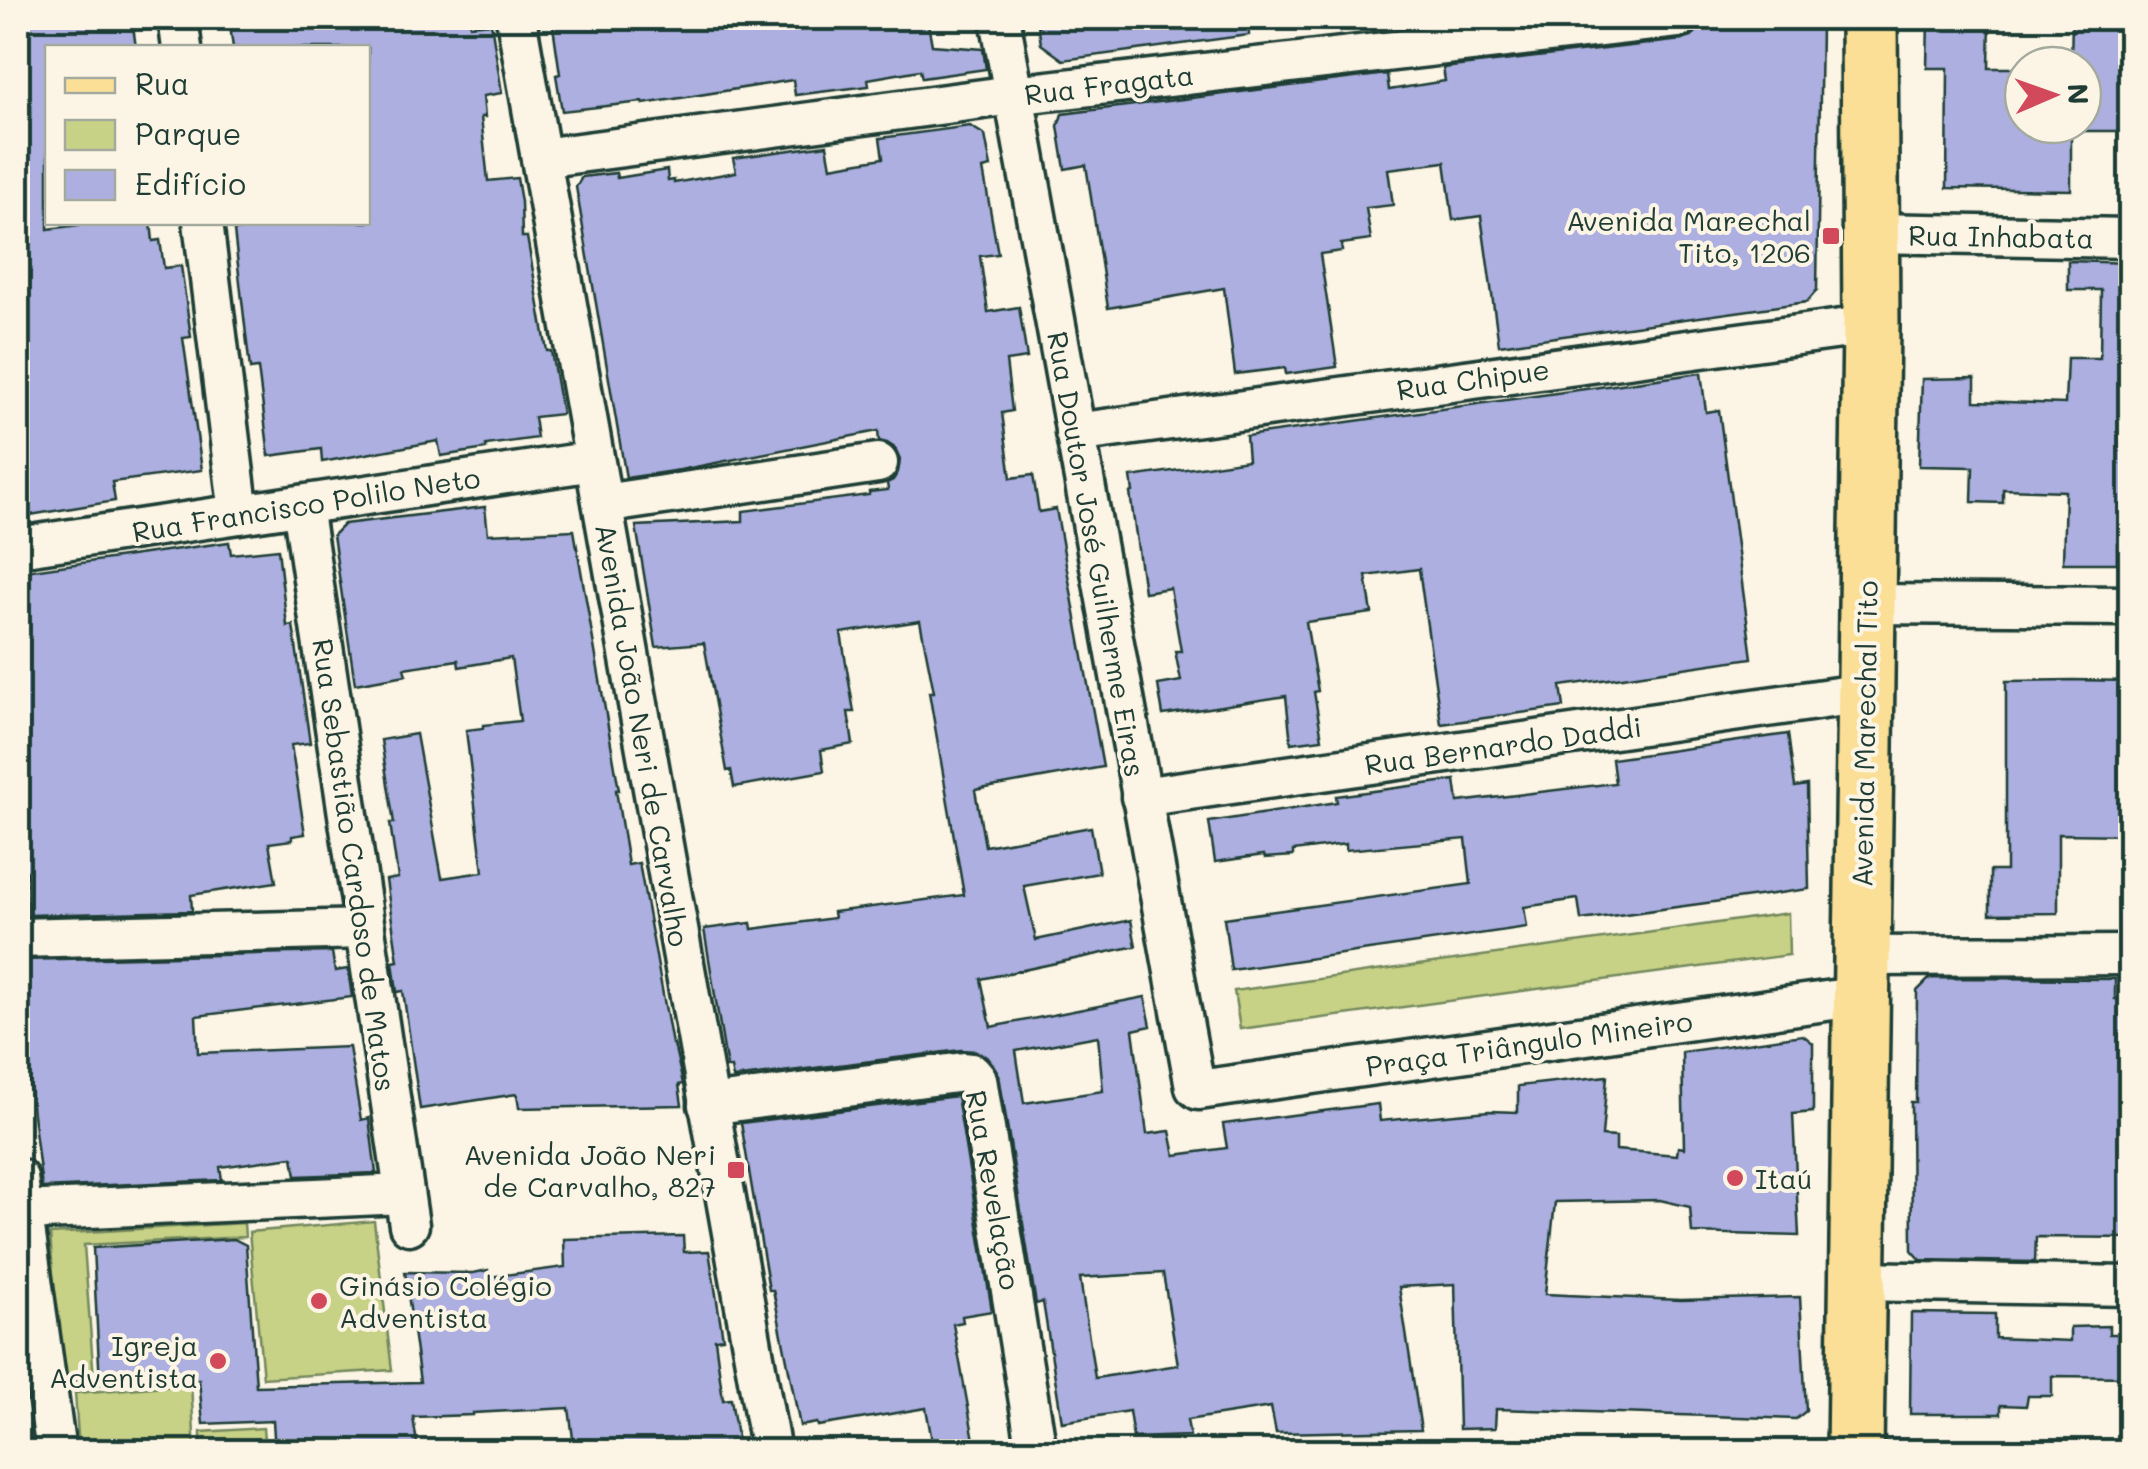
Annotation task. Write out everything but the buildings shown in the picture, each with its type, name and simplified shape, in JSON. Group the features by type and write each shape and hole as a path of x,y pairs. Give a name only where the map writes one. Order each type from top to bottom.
{"main road":[{"name":"Avenida Marechal Tito","path":"1856,1452 1871,325 1869,18"}],"street":[{"path":"178,18 182,45"},
{"name":"Avenida João Neri de Carvalho","path":"516,18 771,1452"},
{"name":"Rua Doutor José Guilherme Eiras","path":"1000,18 1196,1088"},
{"name":"Rua Fragata","path":"541,158 1013,95 1679,18"},
{"path":"203,225 239,514"},
{"name":"Rua Inhabata","path":"1871,234 2130,238"},
{"name":"Rua Chipue","path":"1074,432 1871,325"},
{"name":"Rua Francisco Polilo Neto","path":"18,547 594,460"},
{"path":"603,504 878,463"},
{"name":"Rua Sebastião Cardoso de Matos","path":"20,1194 406,1209 302,505"},
{"path":"1866,604 2130,606"},
{"name":"Rua Bernardo Daddi","path":"1141,796 1865,693"},
{"path":"18,938 365,930"},
{"name":"Praça Triângulo Mineiro","path":"1196,1088 1861,976 2130,955"},
{"name":"Rua Revelação","path":"708,1106 972,1073 977,1079 1037,1452"},
{"path":"20,1194 56,1452"},
{"path":"1857,1281 2130,1286"}],"green space":[{"path":"1788,913 1789,955 1240,1029 1234,991"},
{"name":"Ginásio Colégio Adventista","path":"374,1221 392,1370 263,1378 249,1232"},
{"path":"244,1223 245,1237 84,1245 94,1379 61,1382 50,1234"},
{"path":"191,1384 195,1451 79,1451 75,1393"},
{"path":"263,1428 265,1451 201,1451 201,1432"}],"place":[{"name":"Avenida Marechal Tito, 1206","path":"1831,236"},
{"name":"Avenida João Neri de Carvalho, 827","path":"736,1170"},
{"name":"Itaú","path":"1735,1178"},
{"name":"Ginásio Colégio Adventista","path":"319,1301"},
{"name":"Igreja Adventista","path":"218,1361"}]}
